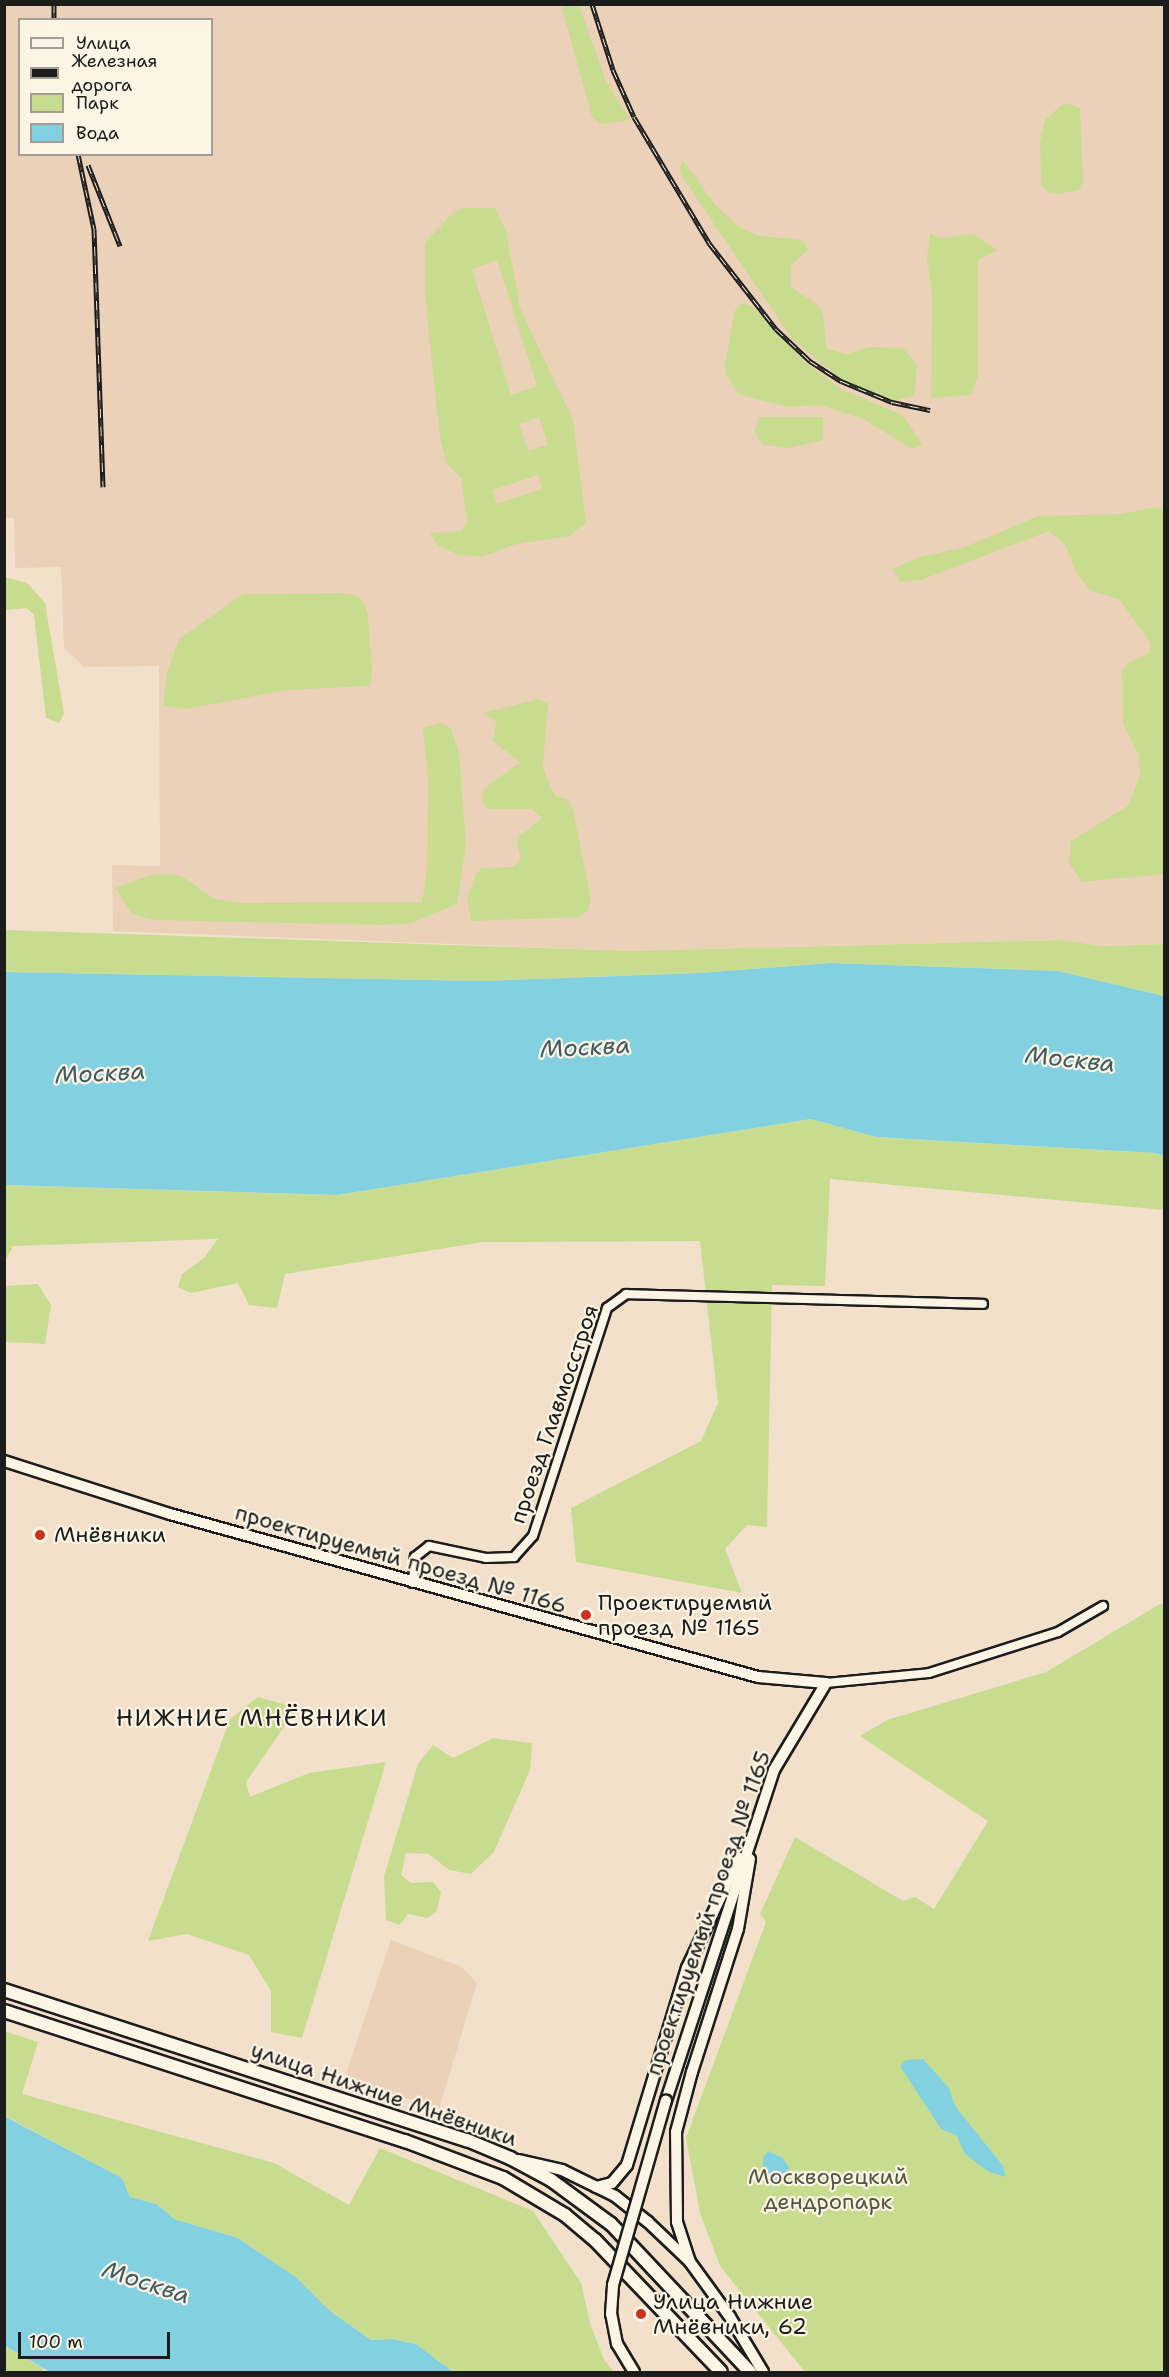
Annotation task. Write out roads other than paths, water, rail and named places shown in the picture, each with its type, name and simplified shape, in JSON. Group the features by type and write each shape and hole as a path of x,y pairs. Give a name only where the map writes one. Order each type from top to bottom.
{"main road":[{"name":"улица Нижние Мнёвники","path":"4,1990 467,2140 510,2158 551,2180 610,2224 750,2373"},
{"name":"улица Нижние Мнёвники","path":"4,2011 459,2160 531,2193 596,2240 721,2373"}],"street":[{"name":"проезд Главмосстроя","path":"413,1583 415,1557 429,1546 486,1558 514,1557 533,1536 607,1308 626,1294 982,1304"},
{"name":"проектируемый проезд № 1166","path":"4,1461 170,1514 758,1677 826,1683"},
{"path":"826,1683 929,1673 1058,1632 1102,1606"},
{"name":"проектируемый проезд № 1165","path":"634,2373 617,2344 611,2314 613,2285 666,2100 774,1770 826,1683"},
{"path":"596,2187 612,2183 627,2165 687,1968 756,1823"},
{"path":"690,2262 677,2222 676,2132 692,2072 738,1929 756,1823"},
{"path":"135,2054 141,2035"},
{"path":"510,2158 562,2170 615,2196 648,2222 690,2262 730,2317 763,2373"}],"water":[{"name":"Москва","path":"830,963 1058,971 1164,996 1164,1156 1155,1153 876,1137 811,1119 337,1195 5,1185 5,972 484,981 700,973"},
{"path":"923,2059 949,2088 955,2106 1003,2166 1006,2177 989,2172 965,2154 956,2135 941,2129 900,2066 906,2060"},
{"name":"Москва","path":"4,2116 122,2178 130,2197 157,2204 174,2219 238,2238 297,2278 330,2311 371,2340 392,2339 416,2344 453,2372 50,2372 5,2346"},
{"path":"768,2151 783,2158 789,2168 785,2181 770,2180 763,2169 763,2157"}],"railway":[{"path":"54,4 54,18"},
{"path":"592,4 613,70 634,117 709,243 776,329 810,361 841,381 892,402 930,410"},
{"path":"78,156 94,229 103,487"},
{"path":"88,165 120,246"}],"place":[{"name":"Мнёвники","path":"40,1535"},
{"name":"Проектируемый проезд № 1165","path":"586,1615"},
{"name":"Улица Нижние Мнёвники, 62","path":"641,2314"}],"district":[{"name":"НИЖНИЕ МНЁВНИКИ","path":"252,1719"}],"park label":[{"name":"Москворецкий дендропарк","path":"828,2188"}]}
